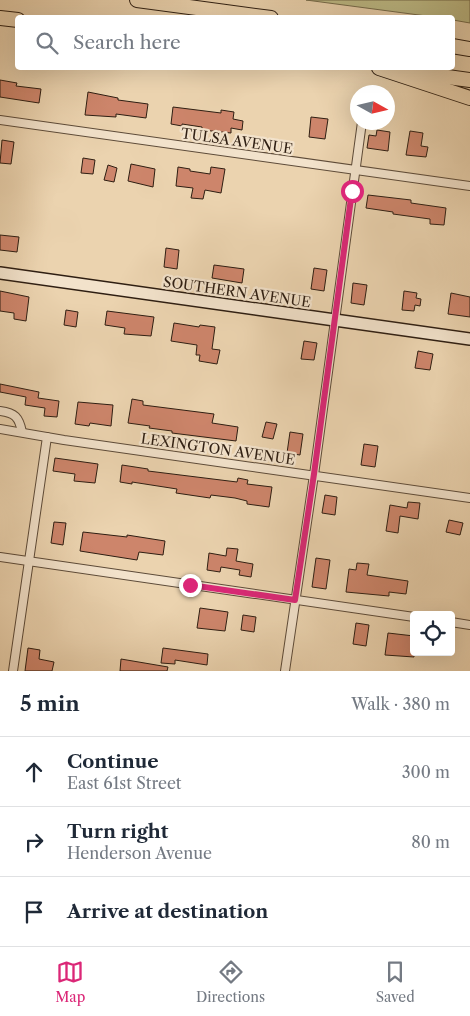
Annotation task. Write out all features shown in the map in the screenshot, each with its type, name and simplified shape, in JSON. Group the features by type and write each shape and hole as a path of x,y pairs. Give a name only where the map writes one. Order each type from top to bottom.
{"highway":[{"path":"136,0 248,15"},
{"path":"0,18 15,20"},
{"path":"455,38 470,40"},
{"path":"455,46 470,49"},
{"path":"385,70 470,98"},
{"path":"394,70 470,80"}],"street":[{"name":"TULSA AVENUE","path":"0,120 470,186"},
{"path":"285,671 361,130"},
{"name":"SOUTHERN AVENUE","path":"0,273 470,339"},
{"path":"0,411 13,414 22,432"},
{"name":"LEXINGTON AVENUE","path":"0,429 470,498"},
{"path":"13,671 46,437"},
{"path":"0,557 410,616"},
{"path":"455,623 470,625"}],"shaded area":[{"path":"306,0 470,0 470,23 455,20 455,15 419,15"}],"building":[{"path":"0,80 17,83 16,86 41,89 39,103 0,97"},
{"path":"88,92 118,98 118,100 148,104 146,118 116,114 116,117 85,115"},
{"path":"173,107 221,113 221,110 234,112 233,119 243,121 242,130 231,128 231,133 202,130 202,127 182,124 182,126 171,124"},
{"path":"311,117 328,119 325,139 309,137"},
{"path":"377,130 390,132 388,151 367,148 369,135 376,136"},
{"path":"410,131 423,133 421,146 428,147 426,157 406,155"},
{"path":"2,140 14,142 11,164 0,163"},
{"path":"83,158 95,160 93,174 81,173"},
{"path":"131,164 155,169 153,187 128,181"},
{"path":"108,165 117,168 114,182 104,180"},
{"path":"178,167 210,174 211,167 225,169 221,193 205,190 203,199 191,198 193,188 176,186"},
{"path":"368,195 411,200 411,203 446,208 444,225 430,224 430,219 366,208"},
{"path":"0,235 19,237 17,252 0,250"},
{"path":"166,248 179,250 177,269 164,267"},
{"path":"214,265 244,269 242,283 212,278"},
{"path":"314,268 327,270 324,291 311,289"},
{"path":"353,283 367,285 364,305 351,303"},
{"path":"0,291 29,297 26,321 14,319 14,313 0,311"},
{"path":"404,291 417,293 416,298 421,299 420,306 415,305 414,311 402,310"},
{"path":"451,293 470,297 470,317 448,314"},
{"path":"66,310 78,312 76,327 64,325"},
{"path":"107,311 154,317 151,336 124,334 125,328 105,325"},
{"path":"174,323 199,327 200,325 215,327 212,349 220,350 217,364 199,361 200,355 196,355 197,345 171,341"},
{"path":"304,341 317,343 314,360 301,359"},
{"path":"418,351 433,354 430,370 415,368"},
{"path":"0,384 39,392 38,398 59,401 57,417 44,416 45,408 25,405 26,397 0,392"},
{"path":"132,399 143,401 143,405 214,414 212,423 238,427 236,441 172,433 172,431 149,428 150,426 128,423"},
{"path":"78,402 113,405 111,426 90,423 89,426 75,424"},
{"path":"266,422 277,424 273,439 262,437"},
{"path":"290,432 303,434 300,455 287,453"},
{"path":"364,444 378,446 375,467 361,465"},
{"path":"55,458 98,464 95,483 74,481 75,474 53,471"},
{"path":"122,465 148,469 148,471 237,482 238,478 248,480 247,484 272,487 269,507 247,504 247,501 235,498 211,495 210,498 176,493 177,489 120,482"},
{"path":"325,495 337,497 335,515 322,513"},
{"path":"408,502 420,503 418,519 400,516 398,533 386,531 390,505 407,508"},
{"path":"449,520 463,523 460,535 446,532"},
{"path":"54,522 66,523 63,545 51,543"},
{"path":"83,532 127,537 127,535 165,541 163,555 139,552 137,560 80,551"},
{"path":"227,548 238,549 236,561 253,564 251,577 239,575 240,570 221,567 220,572 207,570 209,553 226,556"},
{"path":"316,558 330,560 326,589 312,587"},
{"path":"357,563 369,564 367,575 408,581 406,594 389,592 389,596 346,592 349,569 356,570"},
{"path":"200,608 228,612 225,631 197,628"},
{"path":"243,615 256,617 254,632 241,630"},
{"path":"356,623 369,625 366,646 353,644"},
{"path":"388,633 410,636 410,656 414,657 385,655"},
{"path":"28,648 40,650 39,659 54,662 52,671 25,671"},
{"path":"163,648 208,654 207,665 175,660 175,664 161,663"},
{"path":"121,659 168,667 167,671 120,671"}],"route":[{"path":"190,585 295,600 352,191"}]}
